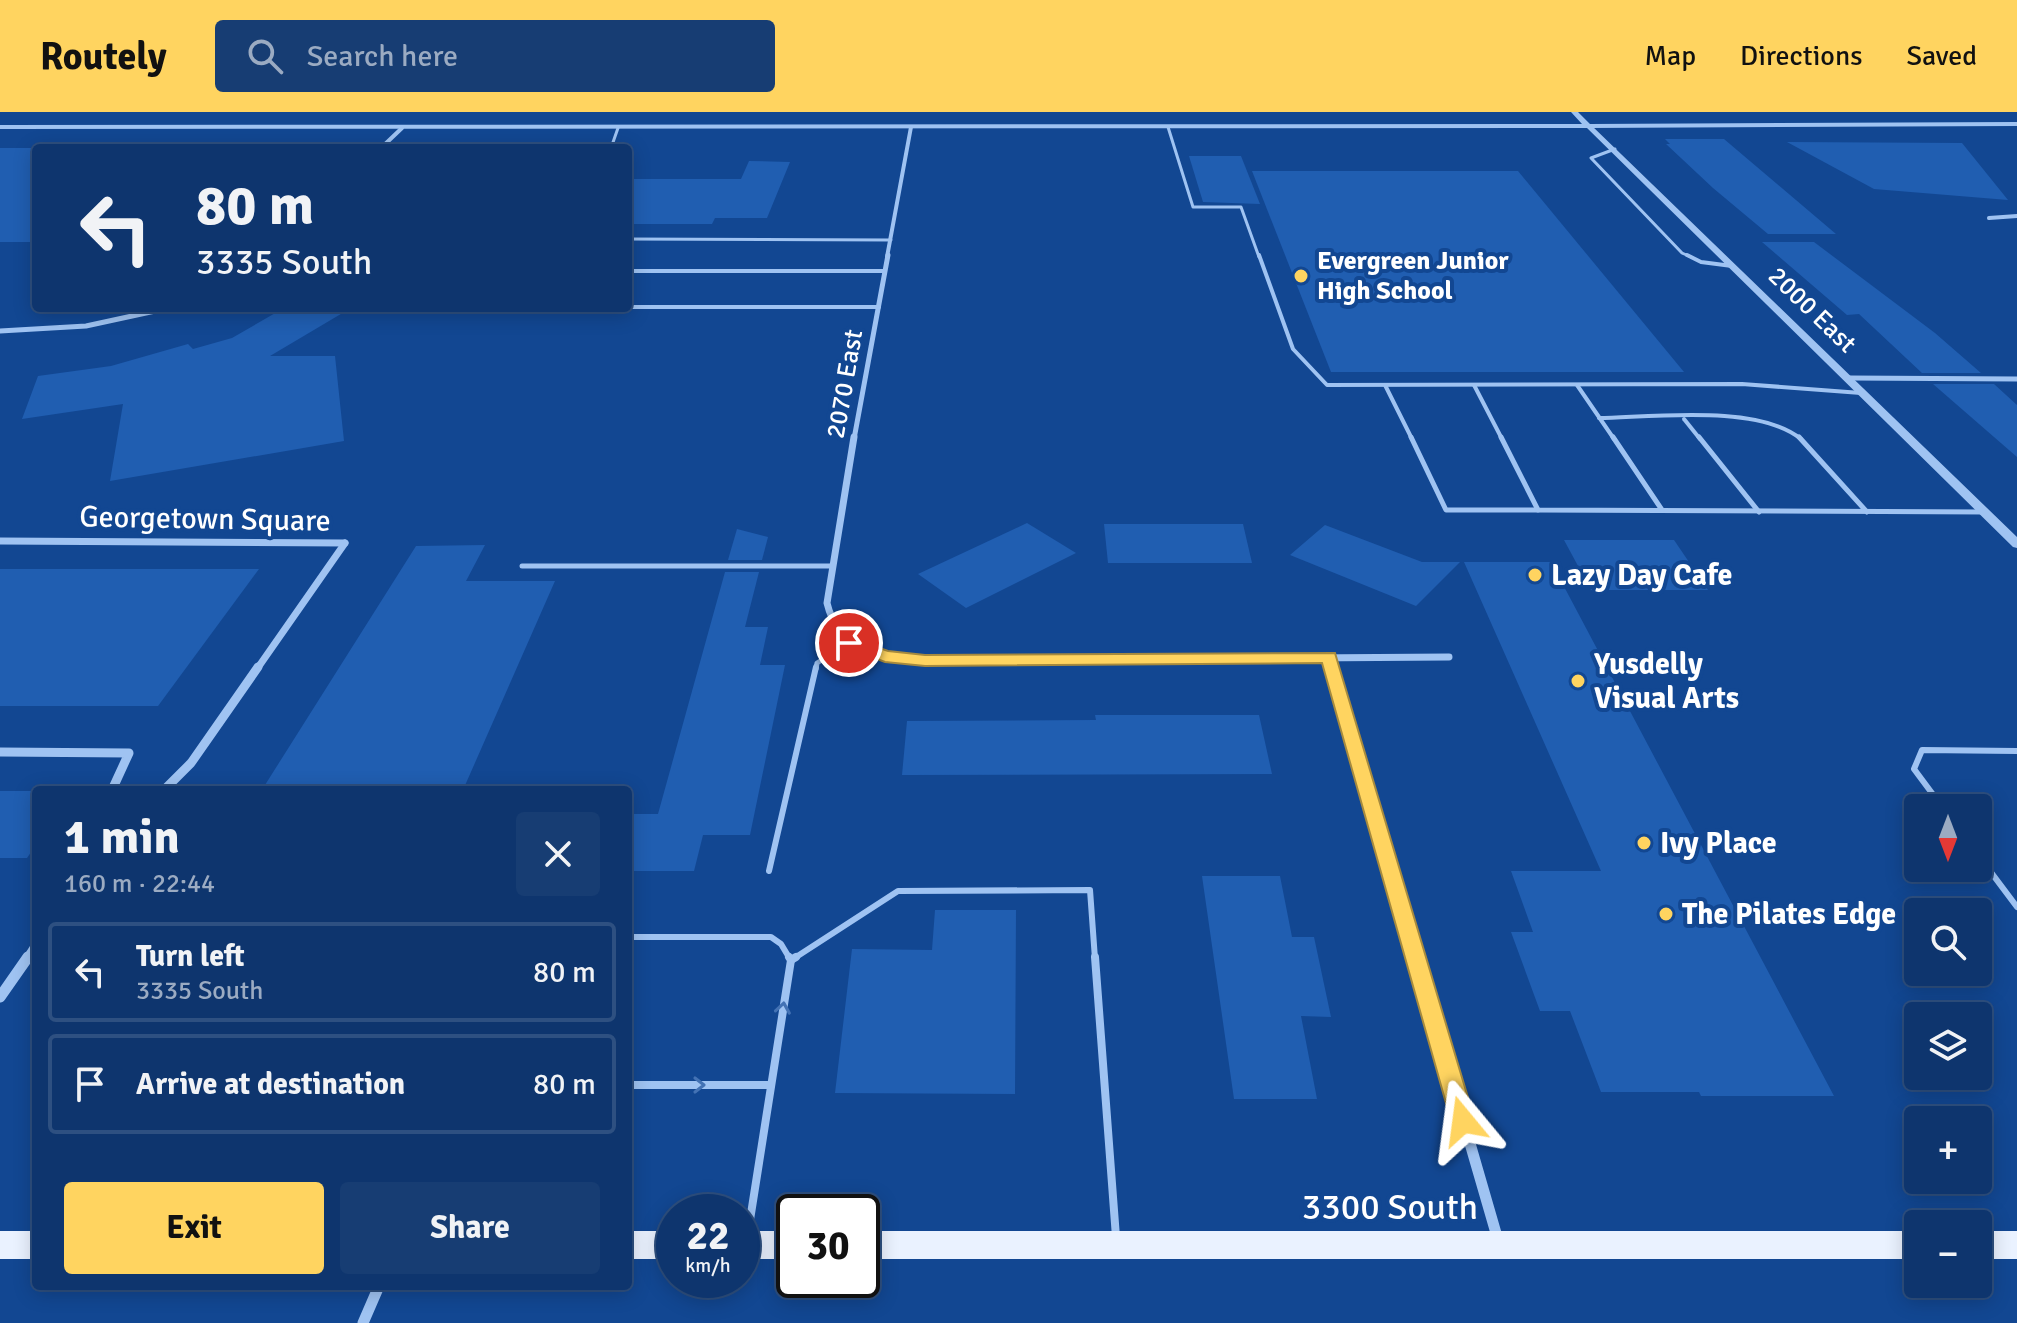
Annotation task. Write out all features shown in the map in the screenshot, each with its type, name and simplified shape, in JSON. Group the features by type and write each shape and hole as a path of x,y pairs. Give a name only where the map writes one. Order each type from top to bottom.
{"main road":[{"path":"0,1245 32,1245"},
{"path":"632,1245 656,1245"},
{"name":"3300 South","path":"880,1245 1904,1245"},
{"path":"1992,1245 2017,1245"}],"street":[{"name":"2000 East","path":"1574,112 2017,544"},
{"path":"0,127 2017,124"},
{"name":"2070 East","path":"849,643 833,626 827,602 831,566 911,127"},
{"path":"385,144 402,128"},
{"path":"1989,218 2017,216"},
{"path":"0,331 38,331 126,321 156,312"},
{"path":"1850,378 2017,379"},
{"name":"Georgetown Square","path":"0,541 345,543 191,763 168,786"},
{"path":"849,643 885,656 925,661 1449,657"},
{"path":"1329,657 1499,1245"},
{"path":"0,752 129,753 114,786"},
{"path":"0,997 32,951"},
{"path":"363,1323 377,1290"}],"lane":[{"path":"1168,127 1193,207 1241,207 1293,349 1327,385 1742,384 1831,393 1865,393"},
{"path":"612,144 618,128"},
{"path":"1615,149 1591,158 1682,253 1701,262 1736,267"},
{"path":"632,239 891,240"},
{"path":"632,271 885,271"},
{"path":"632,307 879,307"},
{"path":"1385,385 1446,510 1986,512"},
{"path":"1474,385 1538,510"},
{"path":"1577,385 1662,510"},
{"path":"1599,418 1744,419 1783,427 1800,439 1867,512"},
{"path":"1684,419 1759,512"},
{"path":"522,566 831,566"},
{"path":"769,871 817,663 849,643"},
{"path":"1933,794 1914,769 1922,750 2017,751"},
{"path":"1992,874 2017,907"},
{"path":"791,960 898,891 1090,890 1117,1245"},
{"path":"632,937 771,937 781,944 791,960 752,1194"},
{"path":"632,1085 770,1085"}],"building":[{"path":"1665,139 1724,139 1836,234 1768,234 1713,188 1666,144 1670,144"},
{"path":"1787,142 1962,143 2008,200 1874,189"},
{"path":"0,148 32,148 32,242 0,242"},
{"path":"1189,156 1241,156 1260,204 1203,202"},
{"path":"749,161 790,162 767,218 715,218 712,224 632,224 632,179 741,179"},
{"name":"Evergreen Junior High School","path":"1252,171 1518,171 1684,372 1331,372"},
{"path":"1762,242 1814,242 1935,333 1981,373 1922,373 1859,314 1847,315"},
{"path":"277,312 344,312 270,356 335,356 344,441 110,481 123,404 22,419 38,376 111,366 188,344 193,349 232,338"},
{"path":"1933,384 1994,384 2017,405 2017,457"},
{"path":"1027,523 1076,553 966,608 918,574"},
{"path":"1104,524 1243,524 1252,563 1108,563"},
{"path":"1325,525 1422,562 1460,562 1416,606 1290,555"},
{"path":"737,529 768,537 762,560 728,560"},
{"path":"1564,540 1674,540 1708,590 1591,590"},
{"path":"485,545 466,581 555,581 465,786 265,785 416,546"},
{"name":"Ivy Place","path":"1464,562 1551,562 1834,1096 1601,1092 1570,1011 1540,1011 1511,932 1533,932 1511,871 1601,871"},
{"path":"0,569 259,569 158,706 0,706"},
{"path":"725,572 759,572 745,627 768,627 760,665 785,665 750,835 703,835 694,871 632,871 632,814 658,814"},
{"path":"1095,715 1259,715 1272,774 902,775 907,721 1096,720"},
{"path":"0,791 32,791 32,851 27,858 0,858"},
{"path":"1202,876 1280,876 1292,937 1314,937 1331,1017 1301,1016 1317,1099 1234,1099"},
{"path":"935,910 1016,910 1015,1094 835,1093 852,949 932,950"}],"place":[{"name":"Evergreen Junior High School","path":"1301,276"},
{"name":"Lazy Day Cafe","path":"1535,575"},
{"name":"Yusdelly Visual Arts","path":"1578,681"},
{"name":"Ivy Place","path":"1644,843"},
{"name":"The Pilates Edge","path":"1666,914"}],"route":[{"path":"849,643 885,656 925,661 1329,657 1463,1121"}]}
